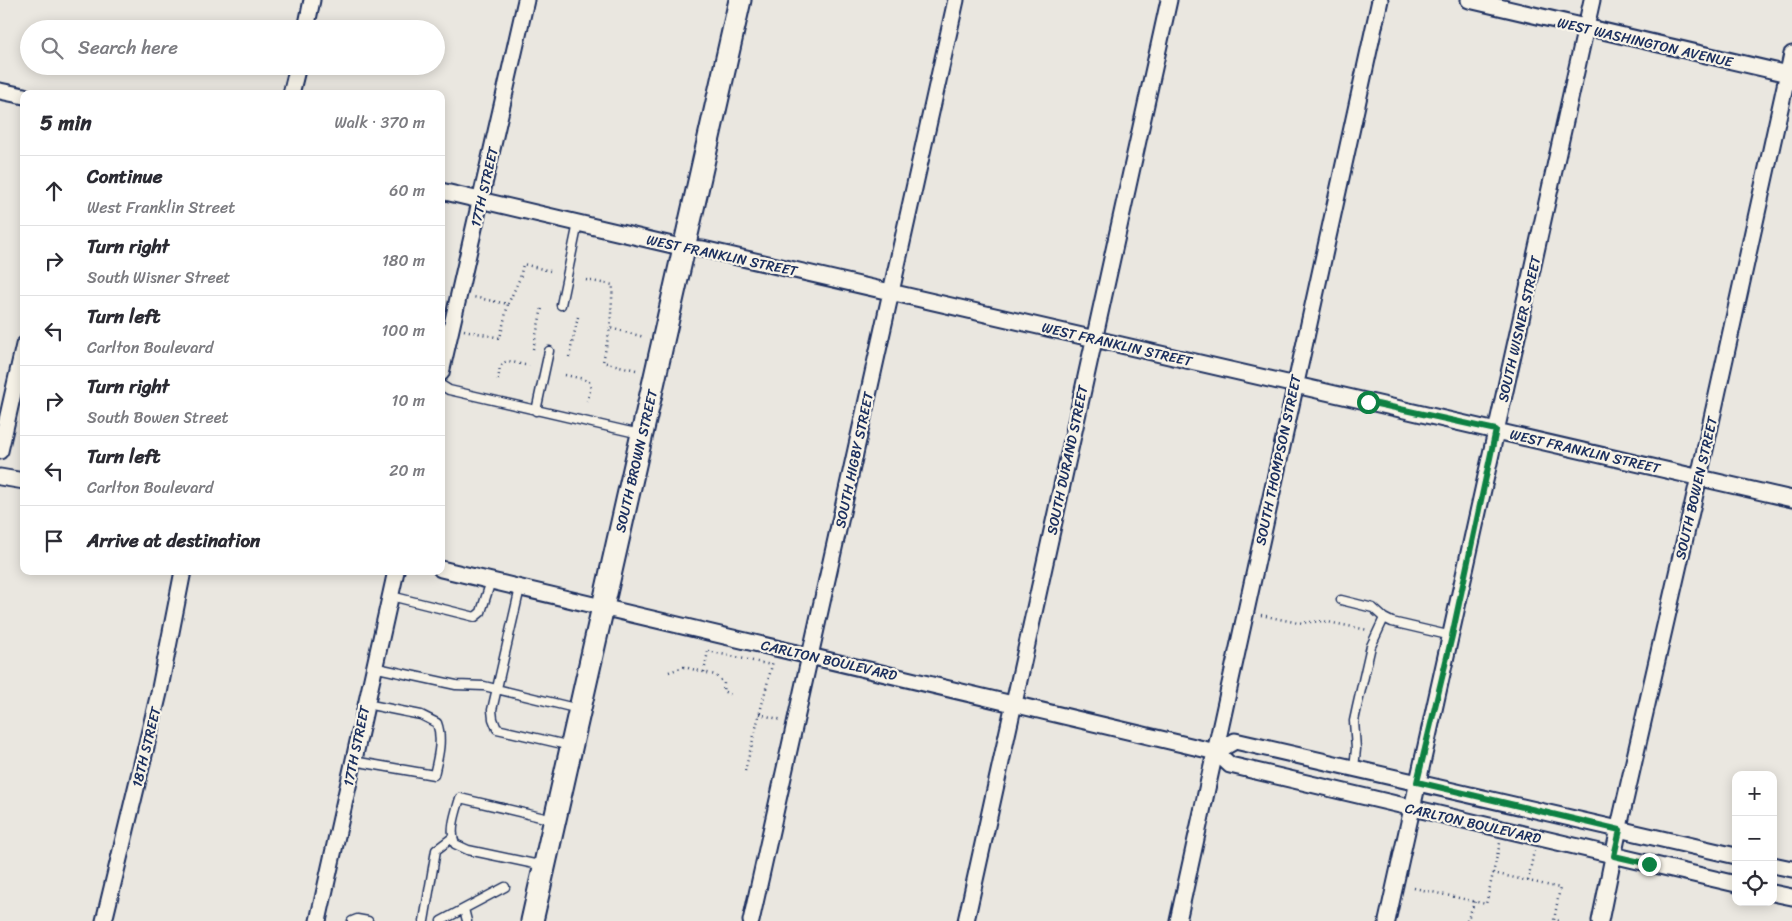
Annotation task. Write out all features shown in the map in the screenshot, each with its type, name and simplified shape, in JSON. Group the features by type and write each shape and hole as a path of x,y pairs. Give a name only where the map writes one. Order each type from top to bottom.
{"main road":[{"name":"SOUTH BROWN STREET","path":"528,918 544,866 581,709 602,608 740,0"}],"street":[{"path":"308,20 312,0"},
{"name":"17TH STREET","path":"445,355 526,0"},
{"name":"SOUTH HIGBY STREET","path":"751,921 956,0"},
{"name":"SOUTH DURAND STREET","path":"966,921 1169,0"},
{"name":"SOUTH THOMPSON STREET","path":"1178,921 1380,0"},
{"name":"WEST WASHINGTON AVENUE","path":"1469,0 1790,75"},
{"name":"SOUTH WISNER STREET","path":"1387,921 1417,782 1452,636 1592,0"},
{"name":"SOUTH BOWEN STREET","path":"1600,921 1623,808 1790,75 1792,54"},
{"path":"292,90 296,75"},
{"path":"0,91 20,95"},
{"name":"WEST FRANKLIN STREET","path":"445,191 685,248 704,249 1792,499"},
{"path":"0,452 20,363"},
{"path":"0,476 20,480"},
{"name":"CARLTON BOULEVARD","path":"445,570 1216,752 1230,765 1732,883"},
{"name":"18TH STREET","path":"104,921 159,693 182,575"},
{"name":"17TH STREET","path":"318,921 395,575"},
{"name":"CARLTON BOULEVARD","path":"1216,752 1235,741 1732,855"},
{"path":"1777,866 1792,869"},
{"path":"1777,893 1792,897"}],"lane":[{"path":"560,305 578,223"},
{"path":"536,410 549,351"},
{"path":"445,388 642,435"},
{"path":"391,596 475,617 481,612 491,581"},
{"path":"520,588 492,710 493,720 497,729 572,746"},
{"path":"1341,600 1373,608 1384,618 1392,622 1452,636"},
{"path":"1354,768 1356,750 1354,721 1371,646 1384,618"},
{"path":"373,668 456,685 484,686 581,709"},
{"path":"353,761 434,775 441,733 437,722 421,715 365,704"},
{"path":"544,866 468,850 455,844 452,838 460,798 554,820"},
{"path":"424,921 436,850 452,838"},
{"path":"441,921 505,887"},
{"path":"464,909 467,921"},
{"path":"352,921 368,921"}],"path":[{"path":"462,330 500,338 508,304 520,278 523,264 550,271"},
{"path":"586,280 613,285 610,328 603,362 636,370"},
{"path":"470,296 508,304"},
{"path":"533,349 542,308"},
{"path":"569,357 578,317"},
{"path":"610,328 644,337"},
{"path":"498,380 502,363 508,361 529,366"},
{"path":"565,374 590,382 591,388 587,401"},
{"path":"1262,615 1298,623 1323,621 1378,632"},
{"path":"704,672 710,645"},
{"path":"708,651 771,665"},
{"path":"745,771 773,659"},
{"path":"669,672 684,667 715,675 724,683 723,691 731,695"},
{"path":"759,714 786,721"},
{"path":"1414,888 1486,904 1500,843"},
{"path":"1528,881 1534,851"},
{"path":"1493,874 1560,888 1554,920 1561,921"},
{"path":"1467,921 1475,901"}],"route":[{"path":"1368,402 1496,430 1452,636 1417,782 1620,830 1614,856 1649,864"}]}
